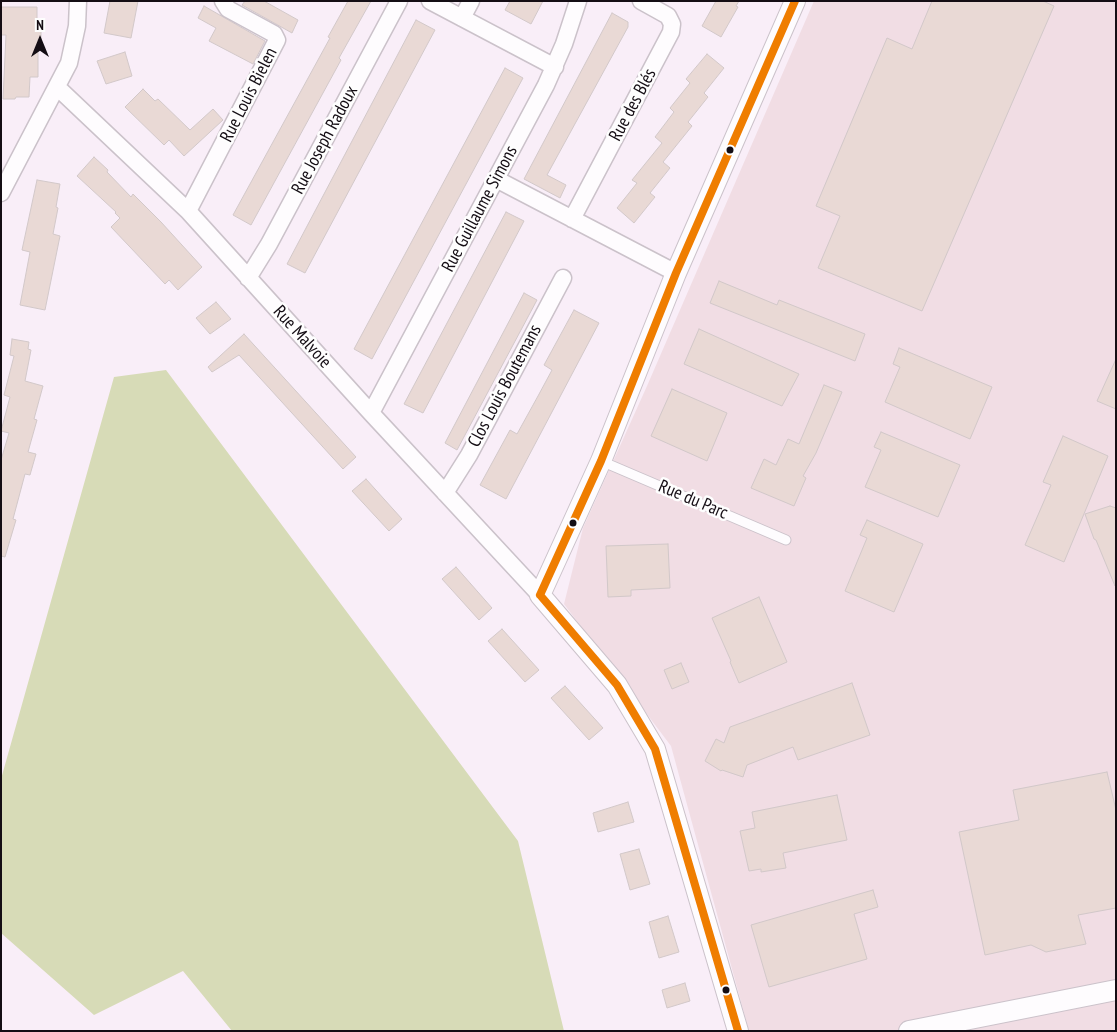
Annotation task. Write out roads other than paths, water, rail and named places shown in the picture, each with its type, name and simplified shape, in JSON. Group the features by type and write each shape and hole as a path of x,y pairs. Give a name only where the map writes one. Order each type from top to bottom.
{"street":[{"path":"1,194 69,62 77,26 78,1"},
{"name":"Rue Louis Bielen","path":"188,211 277,40 274,34 228,9 223,1"},
{"name":"Rue Joseph Radoux","path":"248,278 269,244 399,1"},
{"path":"430,1 555,67"},
{"path":"462,18 471,1"},
{"name":"Rue Guillaume Simons","path":"371,413 555,67 578,1"},
{"name":"Rue des Blés","path":"572,219 671,32 672,24 668,16 641,1"},
{"path":"738,1031 655,749 617,685 540,595 601,461 676,273 795,1"},
{"name":"Rue Malvoie","path":"57,87 188,211 371,413 540,595"},
{"path":"496,179 676,273"},
{"name":"Clos Louis Boutemans","path":"445,493 469,455 563,278"},
{"path":"909,1031 1116,990"}],"lane":[{"name":"Rue du Parc","path":"601,461 786,540"}]}
